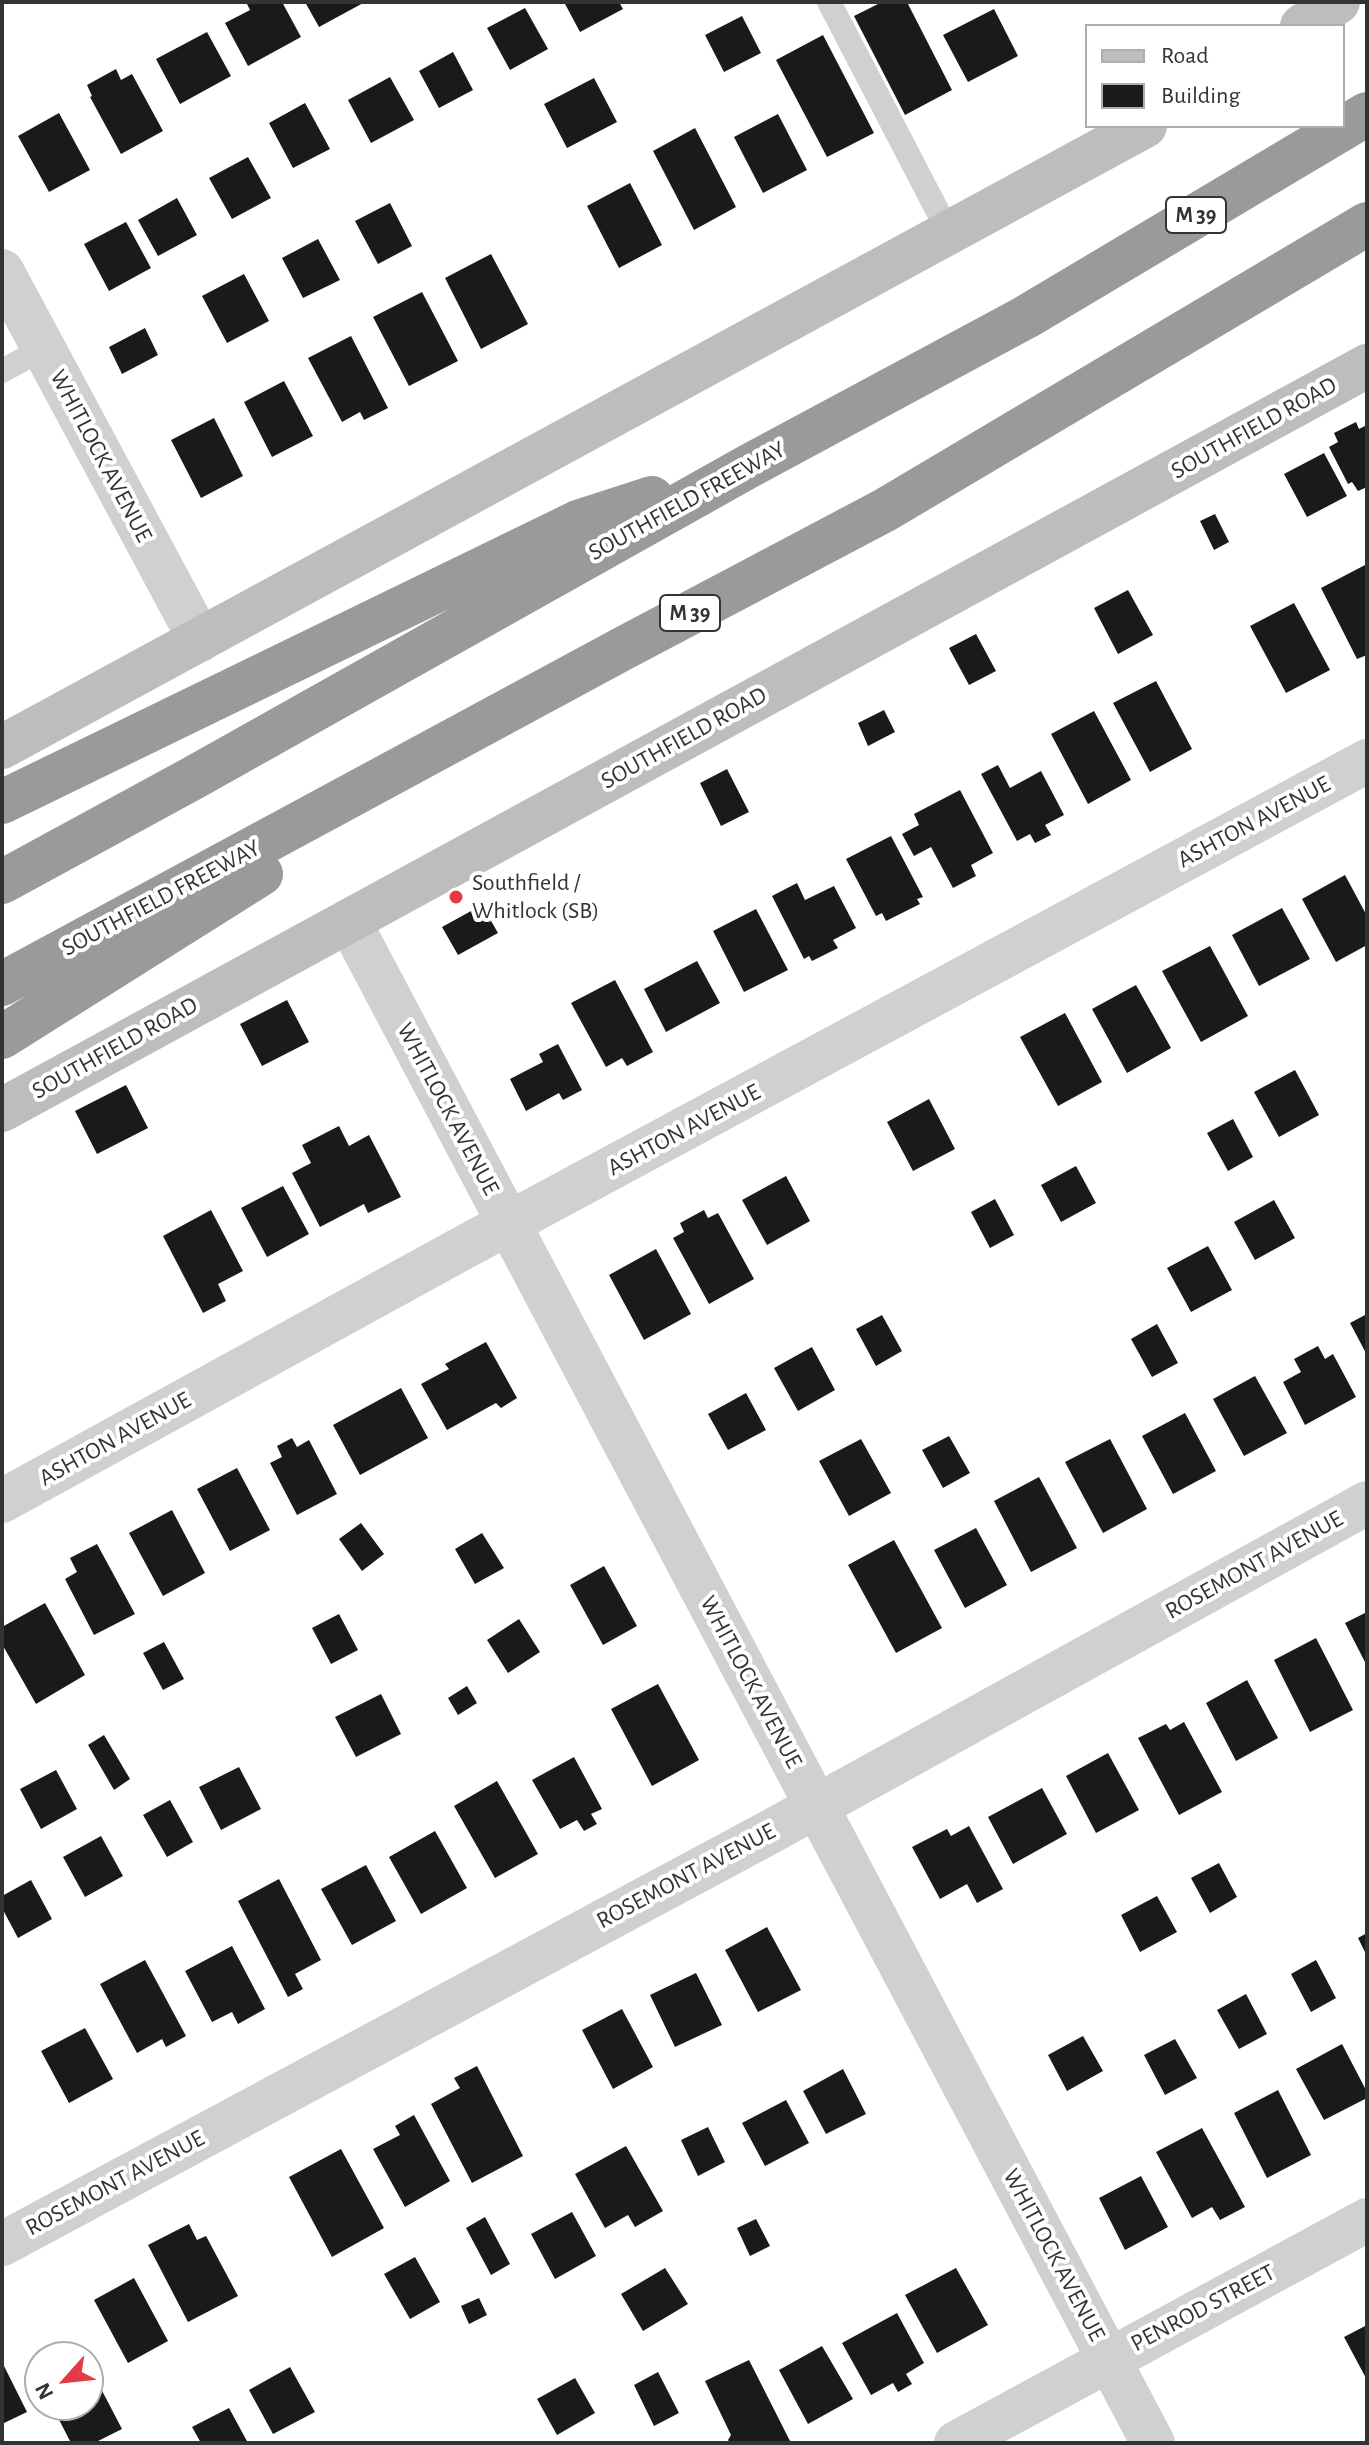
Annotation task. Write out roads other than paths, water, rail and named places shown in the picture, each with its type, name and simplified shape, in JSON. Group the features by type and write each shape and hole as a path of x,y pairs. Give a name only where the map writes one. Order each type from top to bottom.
{"highway":[{"name":"SOUTHFIELD FREEWAY","path":"1345,127 1367,114"},
{"name":"SOUTHFIELD FREEWAY","path":"2,882 749,466 1026,317 1343,128"},
{"name":"SOUTHFIELD FREEWAY","path":"2,984 885,510 1367,224"},
{"path":"2,802 578,522 749,466"},
{"path":"2,1037 622,649"}],"main road":[{"path":"1305,24 1338,2"},
{"path":"2,747 1141,128"},
{"name":"SOUTHFIELD ROAD","path":"2,1110 1367,366"}],"street":[{"name":"WHITLOCK AVENUE","path":"2,271 200,640"},
{"name":"ASHTON AVENUE","path":"2,1501 1367,761"},
{"name":"WHITLOCK AVENUE","path":"349,921 1153,2443"},
{"name":"ROSEMONT AVENUE","path":"2,2244 816,1806 1367,1503"},
{"name":"PENROD STREET","path":"956,2443 1367,2220"}],"lane":[{"path":"829,2 949,233"},
{"path":"2,371 44,348"}],"place":[{"name":"Southfield / Whitlock (SB)","path":"456,897"}]}
